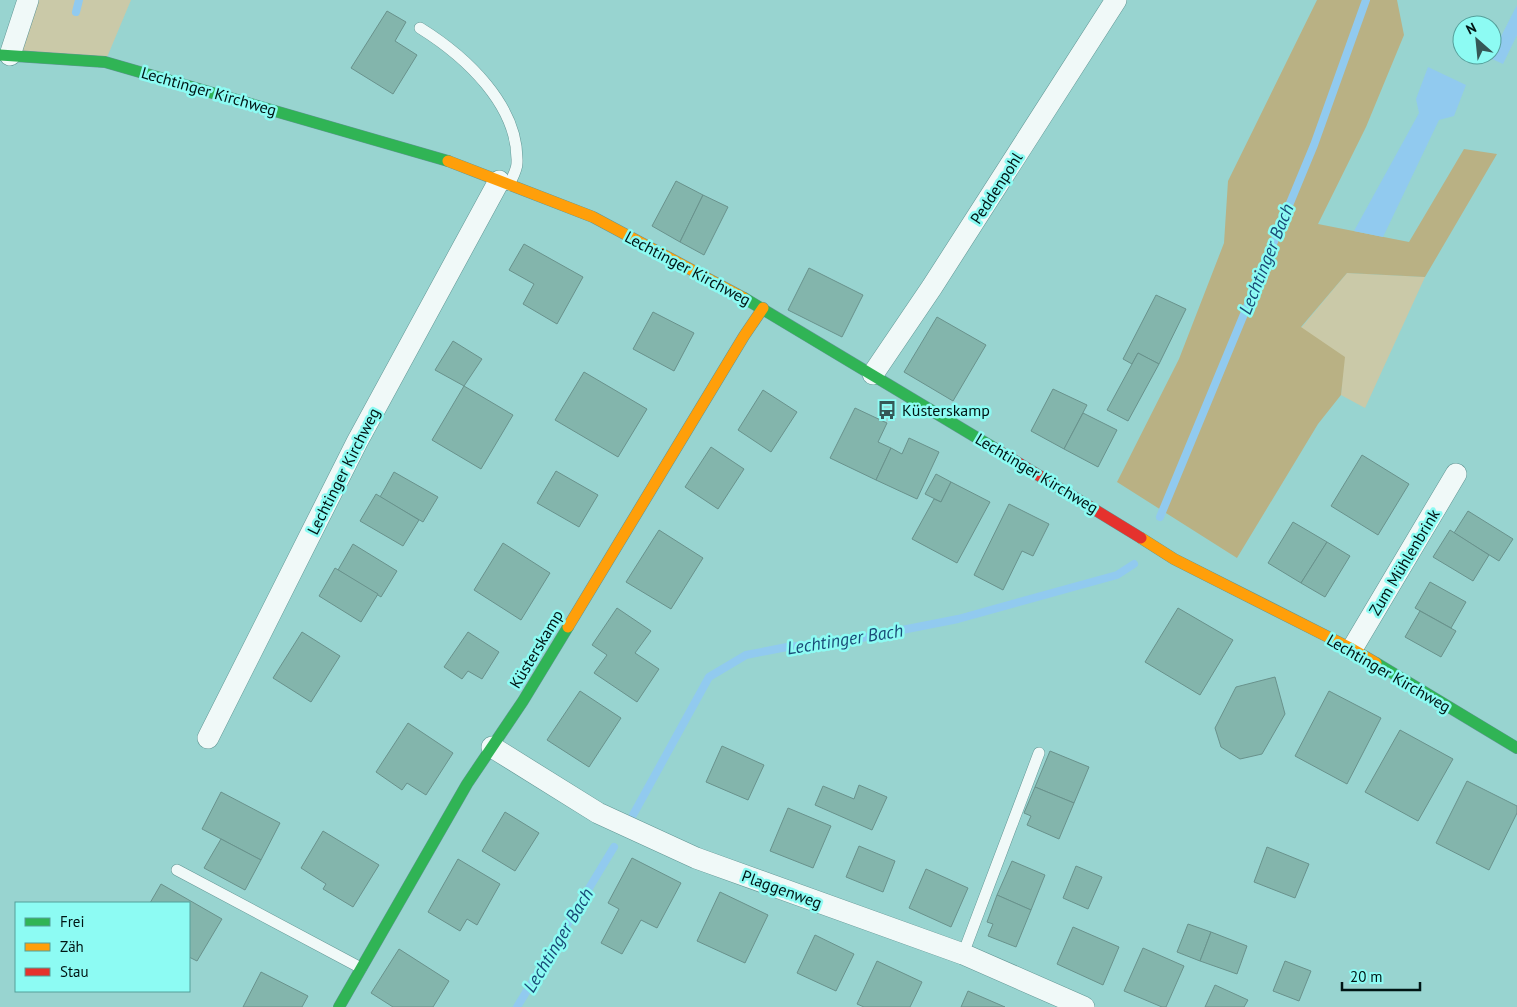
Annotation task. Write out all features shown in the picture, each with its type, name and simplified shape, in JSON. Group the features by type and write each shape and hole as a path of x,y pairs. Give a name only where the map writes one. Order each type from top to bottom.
{"street":[{"path":"5,55 28,0"},
{"name":"Peddenpohl","path":"873,374 932,287 1116,0"},
{"name":"Lechtinger Kirchweg","path":"5,55 105,62 439,157 593,218 763,308 1101,512 1174,560 1352,649 1517,748"},
{"name":"Lechtinger Kirchweg","path":"208,738 357,442 504,183"},
{"name":"Küsterskamp","path":"339,1007 467,784 523,702 744,336 763,308"},
{"name":"Zum Mühlenbrink","path":"1352,649 1456,474"},
{"name":"Plaggenweg","path":"492,747 598,814 696,858 963,954 1084,1007"}],"lane":[{"path":"420,28 440,40 469,64 503,109 515,139 517,165 504,183"},
{"path":"963,954 1039,753"},
{"path":"178,870 362,968"}],"green space":[{"path":"28,0 131,0 105,62 10,55"},
{"path":"1347,273 1425,277 1365,408 1341,395 1344,357 1301,328"}],"shaded area":[{"path":"1317,0 1397,0 1404,35 1366,127 1318,224 1409,242 1464,149 1497,154 1425,277 1347,273 1301,327 1345,357 1341,395 1318,424 1237,558 1117,482 1179,359 1224,243 1228,181"}],"water":[{"path":"1517,5 1517,35 1503,64 1502,34"},
{"path":"1428,67 1466,85 1454,116 1439,120 1383,237 1354,231 1419,113 1416,99"}],"building":[{"path":"387,11 406,22 395,41 417,55 393,94 351,68"},
{"path":"676,181 703,195 680,242 652,226"},
{"path":"703,195 728,207 704,255 680,242"},
{"path":"524,244 583,277 557,324 523,304 534,284 509,270"},
{"path":"809,268 863,295 842,337 788,310"},
{"path":"1156,295 1186,309 1159,364 1138,353 1132,364 1123,359"},
{"path":"653,312 694,333 674,371 633,349"},
{"path":"937,317 986,345 953,401 904,372"},
{"path":"453,341 482,359 464,386 435,370"},
{"path":"1138,353 1159,364 1128,421 1107,410"},
{"path":"584,372 647,409 618,457 555,420"},
{"path":"464,386 513,415 481,469 432,440"},
{"path":"1053,389 1087,405 1064,449 1031,431"},
{"path":"763,390 797,412 771,452 738,430"},
{"path":"855,408 887,423 878,442 891,448 876,480 830,458"},
{"path":"1083,413 1117,430 1098,467 1064,449"},
{"path":"909,438 939,452 917,499 876,480 891,448 902,454"},
{"path":"711,447 744,469 718,509 685,487"},
{"path":"1362,455 1409,484 1378,535 1331,506"},
{"path":"556,471 598,495 579,527 537,503"},
{"path":"394,472 438,497 423,522 380,497"},
{"path":"936,474 951,482 941,502 925,494"},
{"path":"951,482 990,502 957,563 912,539 934,499 941,502"},
{"path":"376,494 419,520 403,546 360,521"},
{"path":"1009,504 1049,524 1033,556 1022,551 1003,590 974,575"},
{"path":"1468,511 1513,539 1499,561 1454,533"},
{"path":"1293,522 1327,542 1301,583 1268,563"},
{"path":"659,530 703,558 671,609 626,582"},
{"path":"1450,530 1489,555 1473,581 1433,557"},
{"path":"1327,542 1350,556 1325,597 1301,583"},
{"path":"503,543 550,573 521,620 474,590"},
{"path":"353,544 397,571 381,597 338,570"},
{"path":"335,568 378,594 361,622 319,596"},
{"path":"1430,582 1466,602 1451,628 1415,608"},
{"path":"617,608 651,631 635,653 659,669 637,702 594,673 607,655 592,645"},
{"path":"1178,608 1233,640 1200,695 1145,662"},
{"path":"1420,611 1456,631 1441,657 1405,637"},
{"path":"302,632 340,656 311,702 273,678"},
{"path":"468,632 499,652 482,679 468,671 462,679 444,667"},
{"path":"1275,677 1285,714 1262,754 1240,759 1221,747 1215,728 1236,687"},
{"path":"580,691 621,718 589,767 547,740"},
{"path":"1329,691 1381,718 1347,784 1295,756"},
{"path":"408,723 453,753 426,795 407,783 402,790 376,772"},
{"path":"1400,730 1453,759 1418,821 1365,792"},
{"path":"722,746 764,765 748,800 706,782"},
{"path":"1050,751 1089,767 1074,803 1035,787"},
{"path":"1467,781 1517,806 1517,813 1489,870 1436,843"},
{"path":"859,785 887,797 872,830 815,805 823,786 854,799"},
{"path":"1035,787 1074,803 1059,839 1027,825 1031,816 1024,813"},
{"path":"221,792 280,823 261,860 202,829"},
{"path":"788,808 831,826 813,868 770,851"},
{"path":"505,812 539,833 515,871 482,851"},
{"path":"323,831 379,865 353,907 323,889 326,884 301,868"},
{"path":"221,839 261,860 245,890 204,868"},
{"path":"859,846 895,861 883,892 846,877"},
{"path":"1267,847 1309,864 1295,898 1254,882"},
{"path":"632,858 681,883 657,928 641,920 622,954 601,943 619,909 608,903"},
{"path":"458,859 500,884 477,925 467,919 460,931 428,912"},
{"path":"1012,861 1045,875 1031,910 997,895"},
{"path":"1076,866 1102,877 1088,909 1063,898"},
{"path":"926,869 968,888 951,927 909,908"},
{"path":"161,884 222,919 197,961 190,958 190,902 151,902"},
{"path":"720,892 768,915 745,963 697,941"},
{"path":"997,895 1031,910 1016,947 988,936 993,924 987,922"},
{"path":"1188,924 1211,932 1200,961 1177,952"},
{"path":"1073,927 1119,947 1103,985 1057,964"},
{"path":"1211,932 1247,946 1237,974 1200,961"},
{"path":"815,935 854,954 836,991 797,973"},
{"path":"1143,948 1184,966 1166,1007 1124,991"},
{"path":"399,949 449,981 433,1007 393,1007 371,993"},
{"path":"877,961 922,982 910,1007 864,1007 857,1004"},
{"path":"1285,961 1311,971 1299,1001 1273,991"},
{"path":"261,972 308,996 302,1007 243,1007"},
{"path":"1215,985 1248,1000 1244,1007 1205,1007"},
{"path":"968,991 1005,1007 961,1007"}],"waterway":[{"path":"76,12 79,0"},
{"name":"Lechtinger Bach","path":"1160,517 1314,145 1366,0"},
{"name":"Lechtinger Bach","path":"633,815 709,677 746,655 787,647 846,641 958,619 1117,575 1134,564"},
{"name":"Lechtinger Bach","path":"517,1007 614,847"}],"traffic: fast":[{"path":"0,55 105,62 448,161"},
{"path":"744,298 994,448"},
{"path":"339,1007 467,784 523,701 568,627"},
{"path":"1376,663 1517,748"}],"traffic: slow":[{"path":"448,161 593,217 744,298"},
{"path":"568,627 744,336 763,308"},
{"path":"1141,538 1174,559 1376,663"}],"traffic: jam":[{"path":"994,448 1141,538"}],"place":[{"name":"Küsterskamp","path":"887,410"}]}
